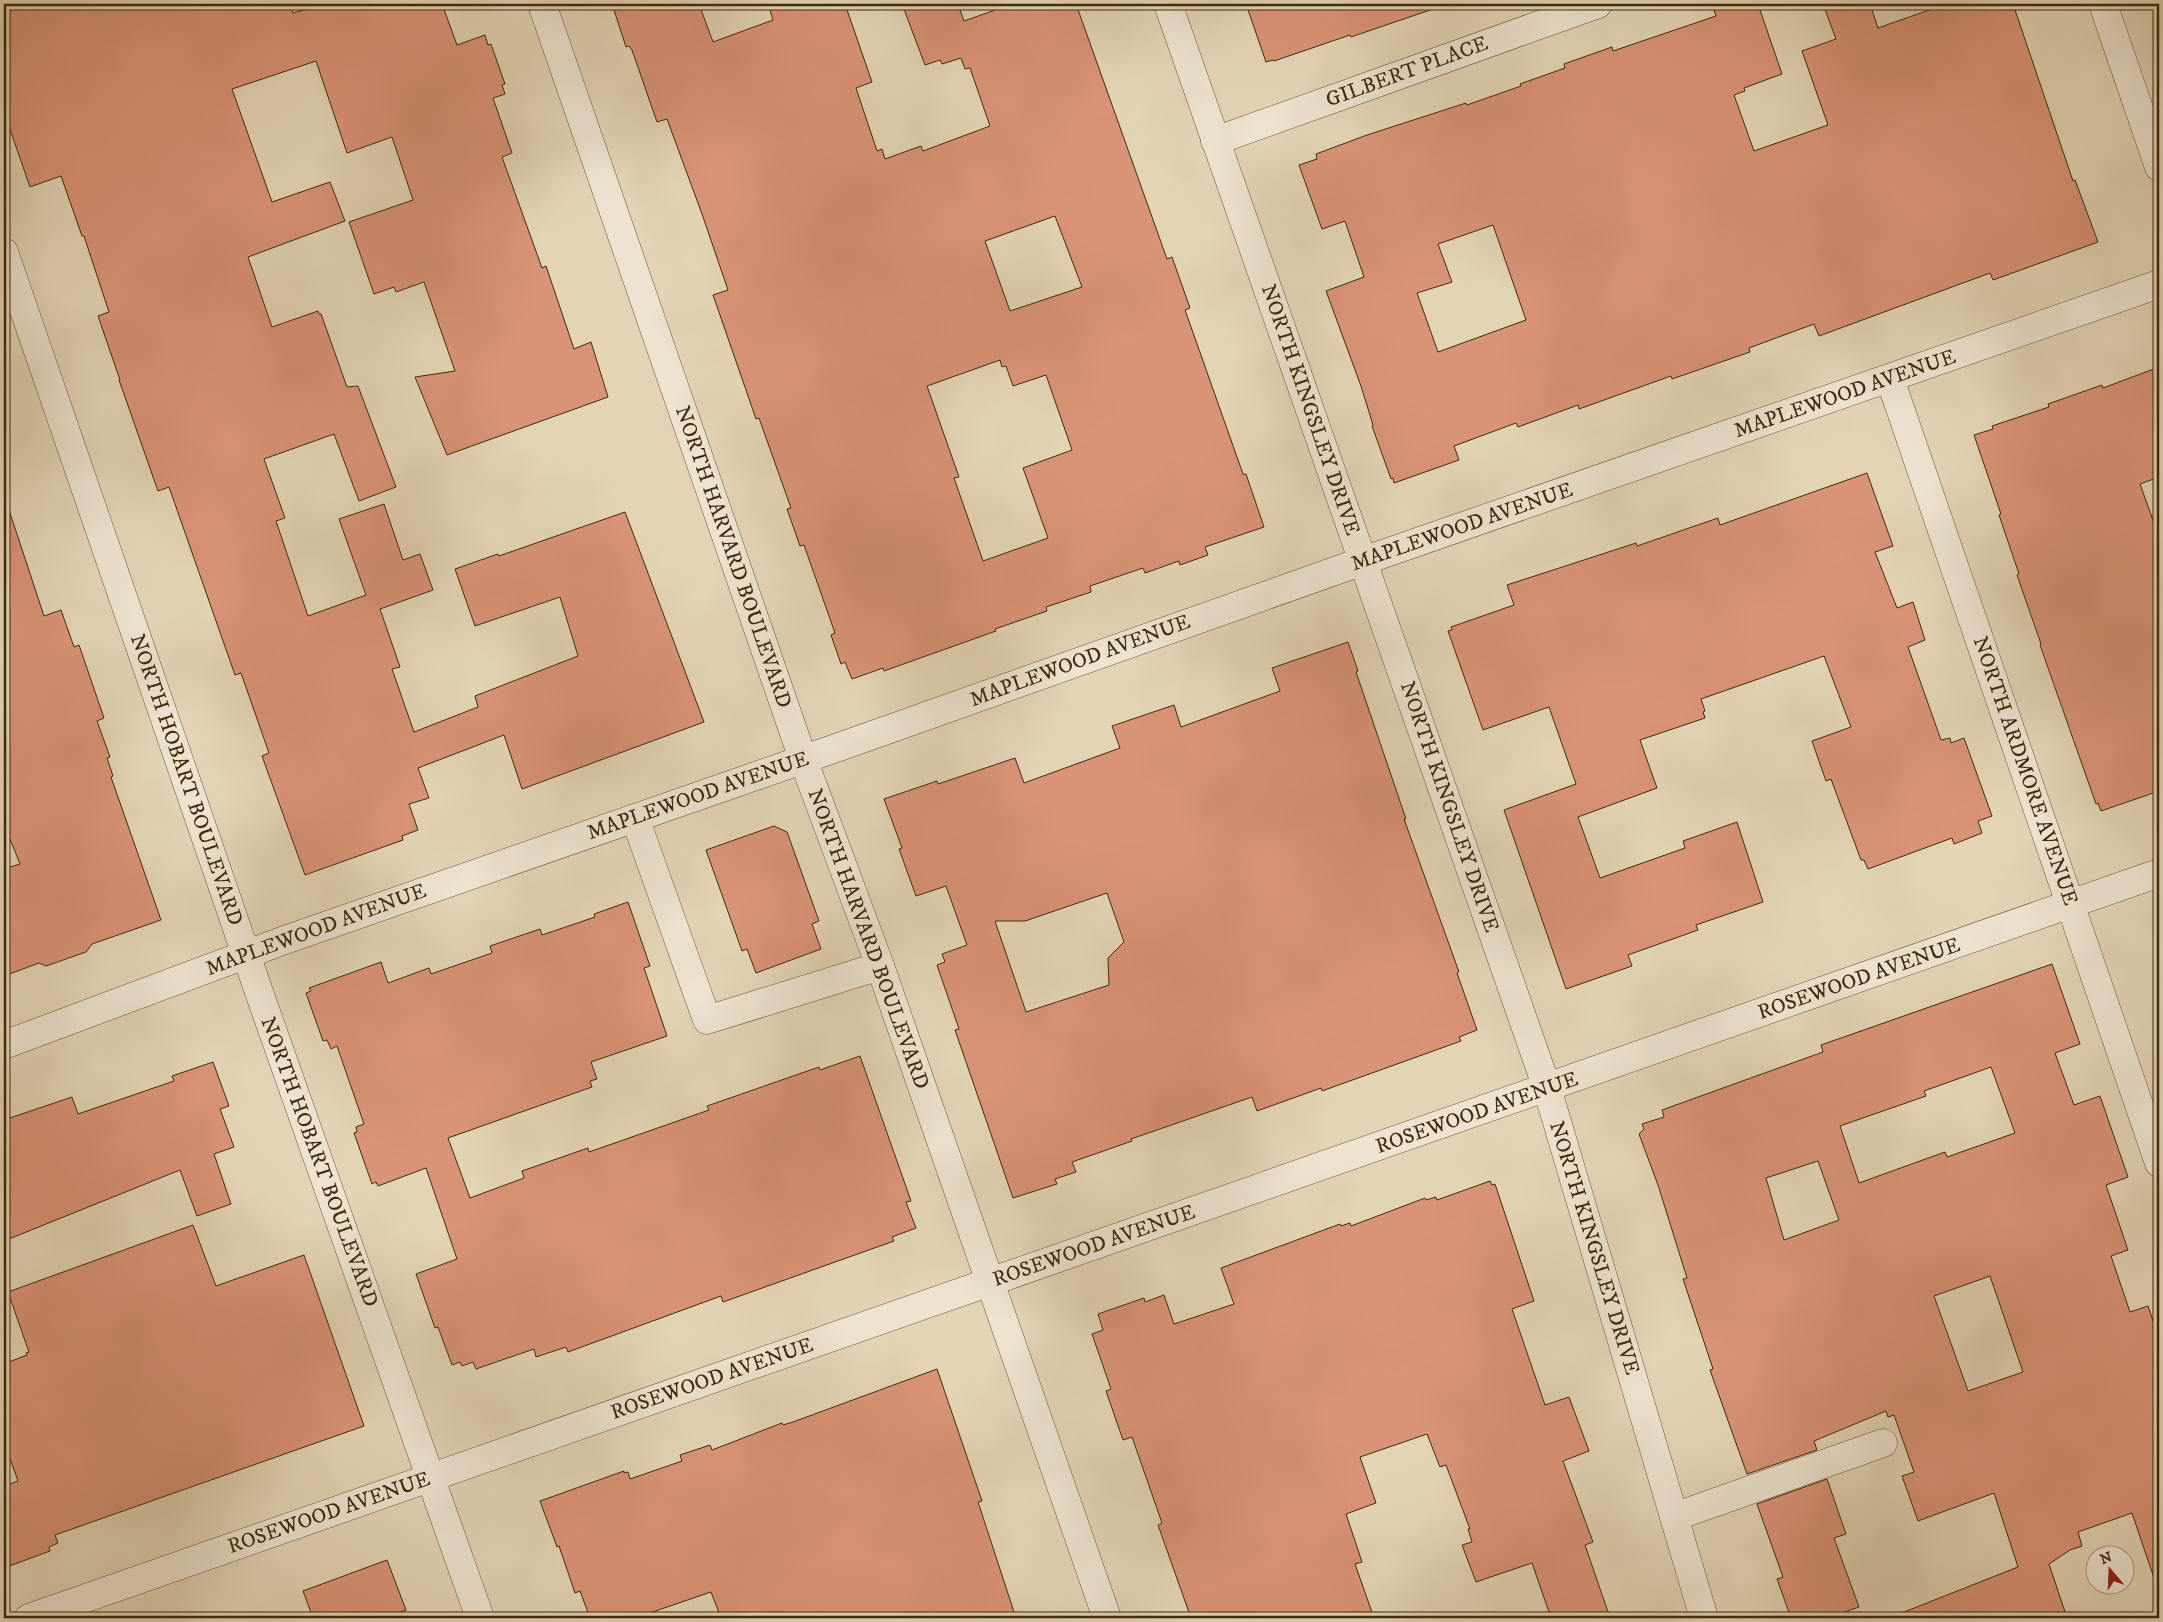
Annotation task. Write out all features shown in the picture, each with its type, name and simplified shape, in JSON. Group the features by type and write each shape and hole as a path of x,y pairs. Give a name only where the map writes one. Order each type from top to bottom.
{"street":[{"name":"NORTH HARVARD BOULEVARD","path":"542,4 803,759 880,966 1107,1618"},
{"name":"NORTH KINGSLEY DRIVE","path":"1168,4 1547,1088 1704,1618"},
{"name":"GILBERT PLACE","path":"1215,140 1598,4"},
{"path":"2104,4 2159,167"},
{"name":"NORTH HOBART BOULEVARD","path":"4,252 246,954 480,1618"},
{"name":"MAPLEWOOD AVENUE","path":"4,1045 246,954 1363,561 2159,284"},
{"name":"NORTH ARDMORE AVENUE","path":"1890,379 2159,1163"},
{"path":"635,818 707,1020 880,966"},
{"name":"ROSEWOOD AVENUE","path":"29,1618 2159,873"},
{"path":"1674,1517 1883,1443"}],"building":[{"path":"4,4 289,4 293,13 325,4 442,4 457,45 485,35 488,45 491,44 505,84 502,85 505,94 493,98 512,153 502,157 542,268 546,266 574,349 591,342 608,397 447,455 415,377 455,371 424,282 396,292 394,287 374,294 349,222 413,200 392,137 347,153 316,61 232,89 272,202 330,182 345,221 248,257 272,327 318,311 321,314 347,387 358,386 396,487 359,501 334,434 264,459 285,518 276,521 308,616 366,595 339,519 384,504 403,560 420,554 433,590 380,609 400,667 392,669 414,732 478,707 475,696 578,656 560,597 475,626 455,569 498,554 499,556 625,512 704,722 522,789 504,735 418,768 429,798 409,804 418,830 402,836 403,840 305,875 262,756 269,753 241,673 235,675 169,487 158,491 119,380 98,316 109,312 84,236 82,236 61,176 30,187 4,112"},
{"path":"612,4 699,4 713,42 773,20 768,4 845,4 872,82 856,88 877,151 882,149 885,159 921,146 923,151 990,126 970,68 965,69 961,58 942,64 940,60 925,65 902,4 958,4 964,21 1012,4 1076,4 1167,259 1172,257 1190,308 1185,310 1243,474 1246,474 1264,527 1205,547 1208,555 1180,565 1179,561 1145,573 1143,568 1090,586 1091,592 1046,607 1047,611 995,629 996,631 884,671 883,668 852,679 845,662 841,664 831,635 835,633 804,545 800,546 787,509 791,508 759,418 756,419 713,295 728,290 702,214 667,119 657,122 632,50 629,46 626,47","holes":["1055,216 1082,287 1010,311 985,241","1000,360 1002,367 1006,366 1013,386 1046,375 1072,450 1023,468 1048,538 983,561 954,478 959,477 927,386"]},
{"path":"1246,4 1432,4 1433,9 1351,37 1350,35 1266,62"},
{"path":"1712,4 1758,4 1782,74 1744,88 1745,91 1734,95 1754,151 1828,125 1802,51 1836,39 1823,4 1870,4 1878,28 1946,4 2013,4 2073,181 2075,180 2098,242 1993,280 1990,273 1819,336 1814,324 1749,348 1750,352 1672,379 1671,376 1579,409 1578,405 1518,427 1516,423 1454,446 1459,460 1394,483 1372,426 1361,386 1326,291 1364,277 1345,221 1322,229 1299,165 1317,159 1316,154 1367,135 1466,103 1467,105 1521,86 1520,84 1565,68 1564,64 1612,47 1613,51 1716,16","holes":["1493,225 1526,320 1438,352 1417,293 1452,282 1438,244"]},
{"path":"2159,367 2159,477 2140,484 2159,537 2159,791 2101,811 2098,803 2096,804 2040,645 1999,515 2001,514 1974,435 1993,429 1992,426 2049,407 2048,404 2102,385 2103,388"},
{"path":"1867,473 1893,546 1875,552 1897,608 1913,602 1925,640 1908,647 1941,740 1950,738 1951,743 1964,738 1992,816 1978,821 1982,833 1954,844 1952,838 1868,869 1864,860 1861,860 1831,779 1826,781 1812,741 1851,727 1824,656 1701,699 1705,718 1640,740 1657,788 1578,817 1600,878 1685,848 1683,841 1737,822 1763,902 1696,925 1698,930 1628,955 1632,966 1566,989 1504,810 1576,784 1549,707 1483,730 1448,631 1452,630 1451,627 1514,605 1507,585 1636,543 1637,546 1718,518 1720,525"},
{"path":"9,510 44,616 61,610 74,647 79,645 104,718 97,721 110,757 107,758 113,776 111,777 161,920 92,944 86,952 46,966 39,963 4,976 4,869 20,864 4,824 7,823 4,813 4,511"},
{"path":"1348,642 1358,671 1356,672 1406,819 1404,819 1459,972 1457,973 1477,1030 1459,1037 1461,1041 1322,1091 1321,1088 1257,1111 1252,1097 1131,1139 1132,1141 1072,1162 1076,1172 1055,1179 1057,1184 1013,1198 955,1030 959,1029 937,965 945,962 942,954 967,945 946,886 916,896 899,849 902,848 884,799 937,781 938,784 1015,758 1024,783 1120,748 1112,726 1174,705 1181,727 1280,691 1272,668","holes":["1107,893 1124,942 1108,958 1109,985 1026,1012 995,921 1025,921"]},
{"path":"774,826 787,832 819,921 812,924 821,949 756,973 747,949 742,951 706,850"},
{"path":"628,902 650,966 644,968 667,1036 591,1062 597,1079 590,1081 592,1087 448,1138 470,1198 524,1178 522,1171 588,1148 589,1152 709,1110 707,1106 819,1067 820,1070 860,1056 911,1201 906,1202 916,1228 892,1237 894,1241 723,1302 721,1296 568,1352 566,1347 536,1357 534,1349 476,1369 473,1362 462,1366 460,1362 452,1365 438,1327 435,1328 416,1274 457,1259 426,1168 378,1186 376,1182 372,1184 354,1133 357,1132 356,1127 364,1124 337,1046 331,1049 327,1040 323,1041 306,993 311,991 309,988 381,962 388,983 429,968 431,974 492,953 490,946 540,929 542,935 595,917 594,914"},
{"path":"2052,964 2080,1044 2055,1053 2074,1105 2100,1096 2128,1177 2106,1185 2128,1250 2111,1256 2130,1312 2148,1306 2159,1338 2159,1577 2154,1578 2132,1513 2078,1532 2082,1546 2070,1550 2049,1564 2067,1618 1894,1618 1894,1616 2018,1567 1994,1493 1918,1521 1902,1476 1914,1472 1894,1415 1888,1417 1886,1411 1814,1441 1817,1450 1747,1474 1710,1370 1713,1369 1683,1279 1687,1278 1658,1185 1639,1134 1644,1129 1642,1124 1664,1117 1662,1110 1823,1052 1821,1045","holes":["1991,1067 2015,1133 1947,1157 1945,1152 1859,1183 1840,1126 1926,1096 1924,1091","1818,1161 1839,1220 1784,1240 1766,1178","1990,1276 2023,1372 1968,1391 1934,1296"]},
{"path":"213,1062 229,1106 220,1109 234,1147 214,1154 231,1204 197,1216 180,1170 4,1241 4,1120 72,1097 78,1114 174,1081 172,1076"},
{"path":"1490,1181 1492,1185 1495,1184 1534,1301 1512,1309 1545,1405 1569,1397 1589,1451 1563,1461 1593,1542 1585,1545 1608,1612 1589,1618 1551,1618 1532,1563 1476,1582 1462,1545 1472,1542 1468,1529 1470,1529 1446,1465 1440,1467 1427,1434 1360,1457 1376,1503 1346,1514 1362,1562 1355,1564 1374,1618 1191,1618 1158,1525 1162,1523 1132,1437 1123,1440 1106,1391 1111,1389 1092,1334 1103,1330 1098,1314 1144,1298 1145,1302 1164,1295 1174,1324 1234,1304 1221,1268 1340,1224 1341,1226 1350,1223 1351,1226 1425,1198 1426,1200 1436,1197 1437,1200"},
{"path":"193,1225 216,1286 304,1255 364,1426 55,1535 58,1543 49,1547 50,1551 4,1568 4,1486 18,1481 4,1442 4,1364 27,1355 26,1353 29,1352 8,1292"},
{"path":"937,1369 982,1501 978,1502 1016,1618 721,1618 711,1592 635,1618 590,1618 580,1591 575,1593 559,1546 557,1547 540,1501 624,1471 624,1473 628,1472 630,1479 682,1461 680,1455 710,1445 712,1450 782,1423 783,1425 793,1422"},
{"path":"1827,1479 1846,1534 1834,1538 1859,1607 1827,1618 1791,1618 1777,1579 1783,1577 1757,1504"},
{"path":"387,1560 406,1610 384,1618 313,1618 303,1591"}]}
